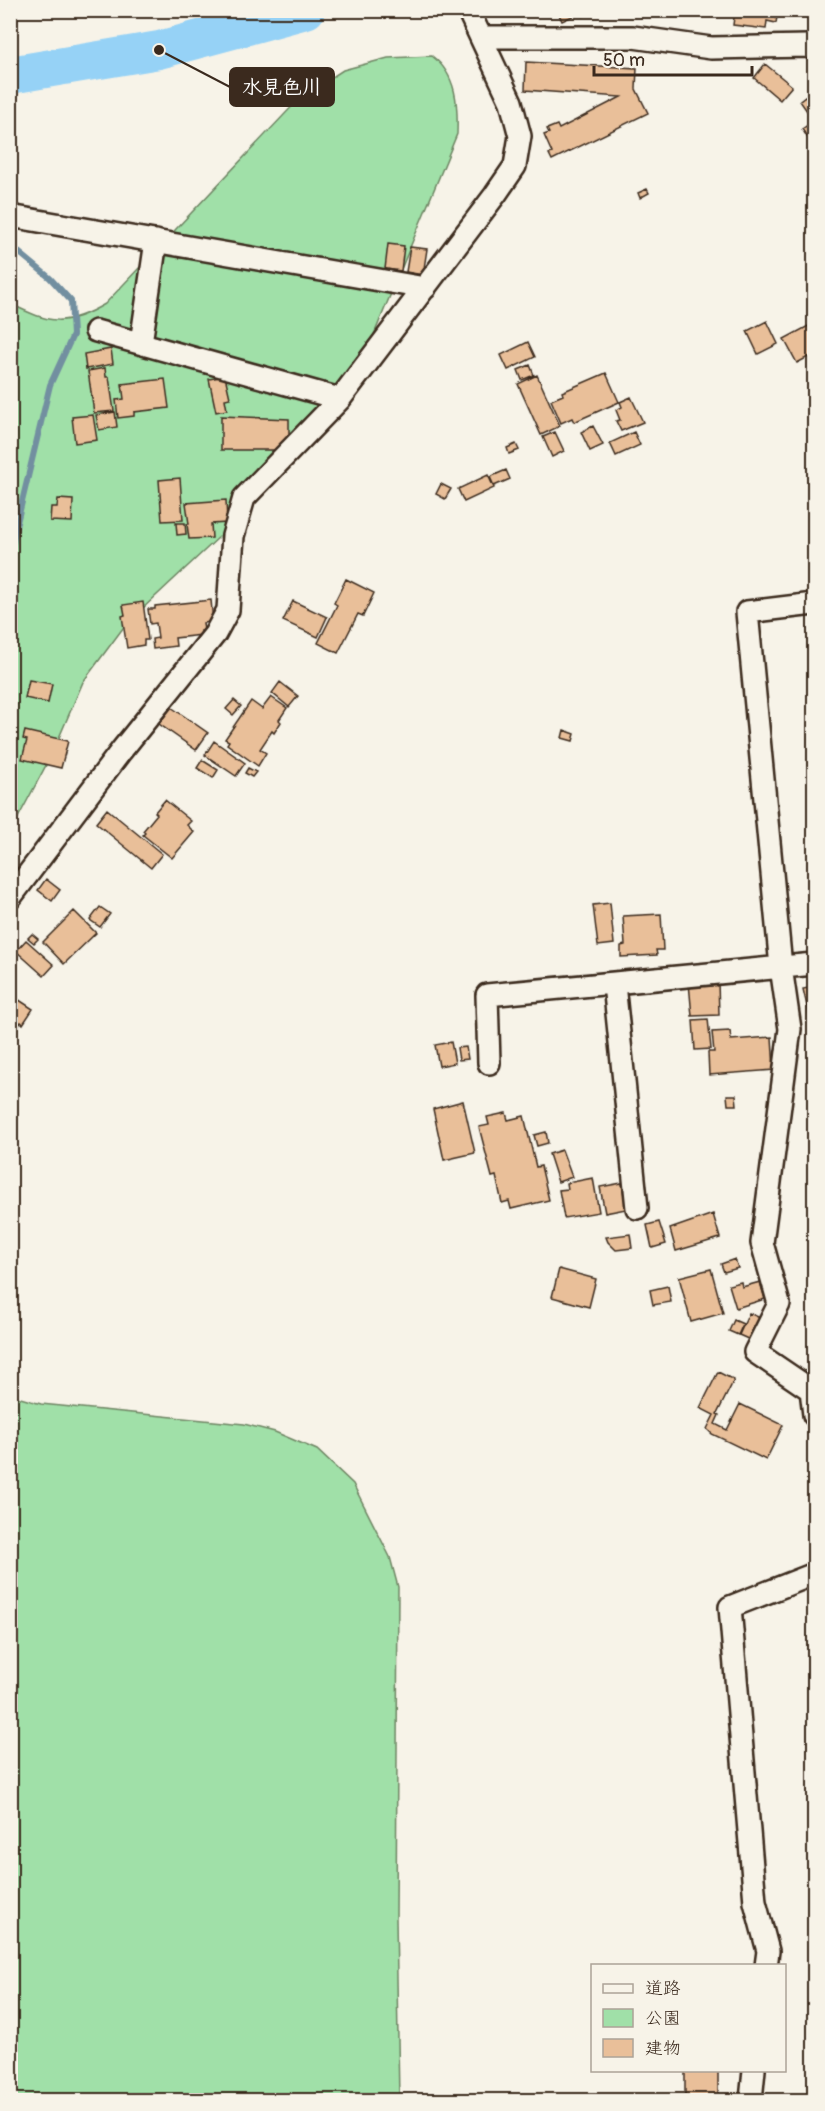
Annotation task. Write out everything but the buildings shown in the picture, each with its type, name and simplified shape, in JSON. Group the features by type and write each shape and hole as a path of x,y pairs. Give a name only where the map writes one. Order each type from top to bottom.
{"street":[{"path":"10,898 121,751 215,634 228,610 233,536 244,498 340,399 515,166 520,136 511,102 469,13"},
{"path":"482,37 633,37 711,48 808,46 814,49"},
{"path":"10,216 424,288"},
{"path":"141,343 156,241"},
{"path":"96,330 340,399"},
{"path":"814,604 747,612 781,967 790,1029 762,1243 778,1304 755,1352 811,1390 814,1415"},
{"path":"489,1064 487,995 814,964"},
{"path":"614,984 637,1208"},
{"path":"766,1964 768,1951 755,1902 730,1607 814,1574"},
{"path":"751,2100 754,2072"}],"green space":[{"path":"432,56 447,72 451,81 456,102 457,134 346,402 300,457 126,624 83,682 52,754 11,831 11,304 37,316 58,320 79,317 105,304 300,98 343,70 388,58"},
{"path":"10,1395 41,1404 244,1424 275,1432 317,1450 353,1484 390,1557 398,1587 396,1918 399,2100 11,2100"}],"waterway":[{"path":"10,75 159,50 306,10"},
{"path":"10,245 50,278 71,301 73,335 50,385 15,531 10,565"}],"place":[{"name":"水見色川","path":"159,50"}]}
